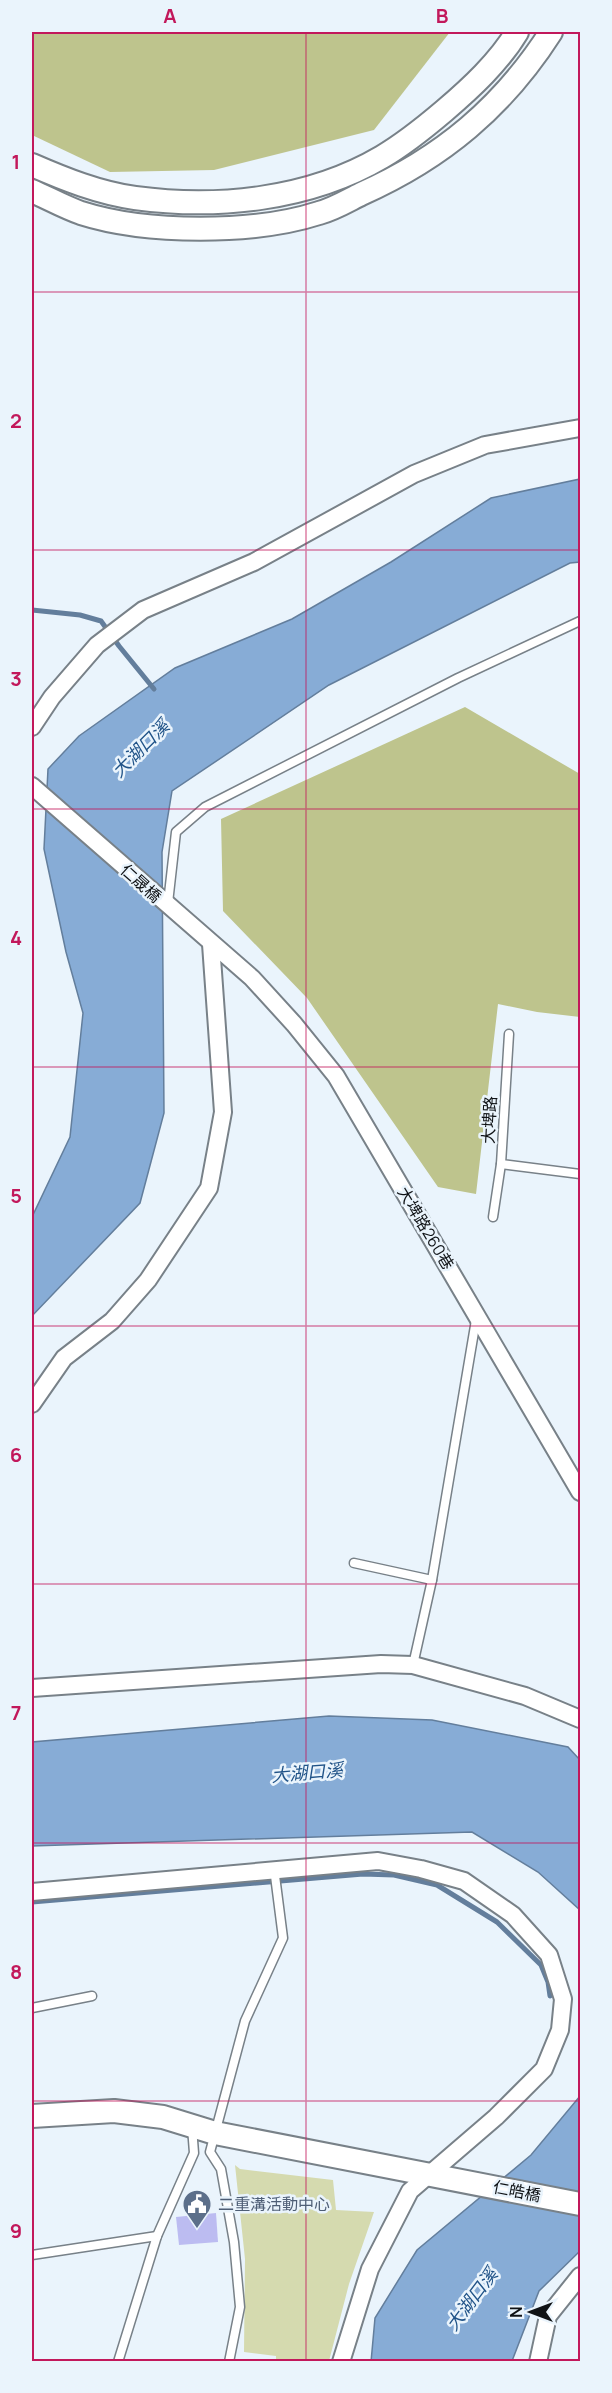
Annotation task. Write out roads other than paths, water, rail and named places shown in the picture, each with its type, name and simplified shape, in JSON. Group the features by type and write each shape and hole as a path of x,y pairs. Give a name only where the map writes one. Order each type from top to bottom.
{"street":[{"path":"32,165 65,179 133,198 216,202 271,197 335,179 380,158 408,140 470,88 517,32"},
{"path":"32,191 81,213 110,220 163,227 214,228 260,225 320,213 408,172 449,145 505,93 551,32"},
{"path":"32,727 52,697 97,645 143,610 254,562 414,474 486,446 580,428"},
{"name":"仁晟橋","path":"32,786 252,978"},
{"path":"32,1404 64,1358 112,1321 148,1280 209,1188 223,1112 211,944"},
{"name":"大埤路260巷","path":"252,978 294,1024 336,1076 580,1492"},
{"path":"32,1688 381,1664 413,1665 525,1696 580,1719"},
{"path":"32,1892 274,1868 378,1861 421,1869 464,1881 513,1915 549,1955 563,1999 560,2030 544,2069 496,2117 410,2191 370,2269 341,2361"},
{"name":"仁皓橋","path":"32,2116 114,2111 163,2117 192,2125 212,2143 428,2174 580,2204"},
{"path":"538,2361 548,2316 580,2276"}],"lane":[{"path":"168,907 176,832 205,807 458,678 580,621"},
{"name":"大埤路","path":"509,1034 501,1164 580,1174"},
{"path":"493,1218 501,1164"},
{"path":"413,1665 432,1580 477,1314"},
{"path":"354,1563 432,1580"},
{"path":"229,2361 240,2307 234,2242 221,2169 212,2143 245,2021 283,1938 274,1868"},
{"path":"32,2008 92,1996"},
{"path":"118,2361 157,2236 194,2153 192,2125"},
{"path":"194,2153 212,2143"},
{"path":"32,2255 157,2236"}],"water":[{"name":"大湖口溪","path":"580,479 580,562 570,563 329,685 172,791 162,852 164,1113 140,1203 32,1316 32,1217 70,1137 83,1013 66,952 44,849 48,769 79,736 175,668 292,619 391,562 491,498"},
{"name":"大湖口溪","path":"329,1716 432,1720 568,1747 580,1760 580,1910 538,1872 472,1832 32,1846 32,1742"},
{"name":"大湖口溪","path":"580,2096 580,2251 539,2291 512,2361 371,2362 375,2318 417,2250 531,2155"}],"waterway":[{"path":"32,610 80,615 101,621 154,689"},
{"path":"32,1902 363,1874 394,1875 437,1885 497,1922 541,1965 548,1982 550,1996"}],"place":[{"name":"二重溝活動中心","path":"197,2230"}]}
